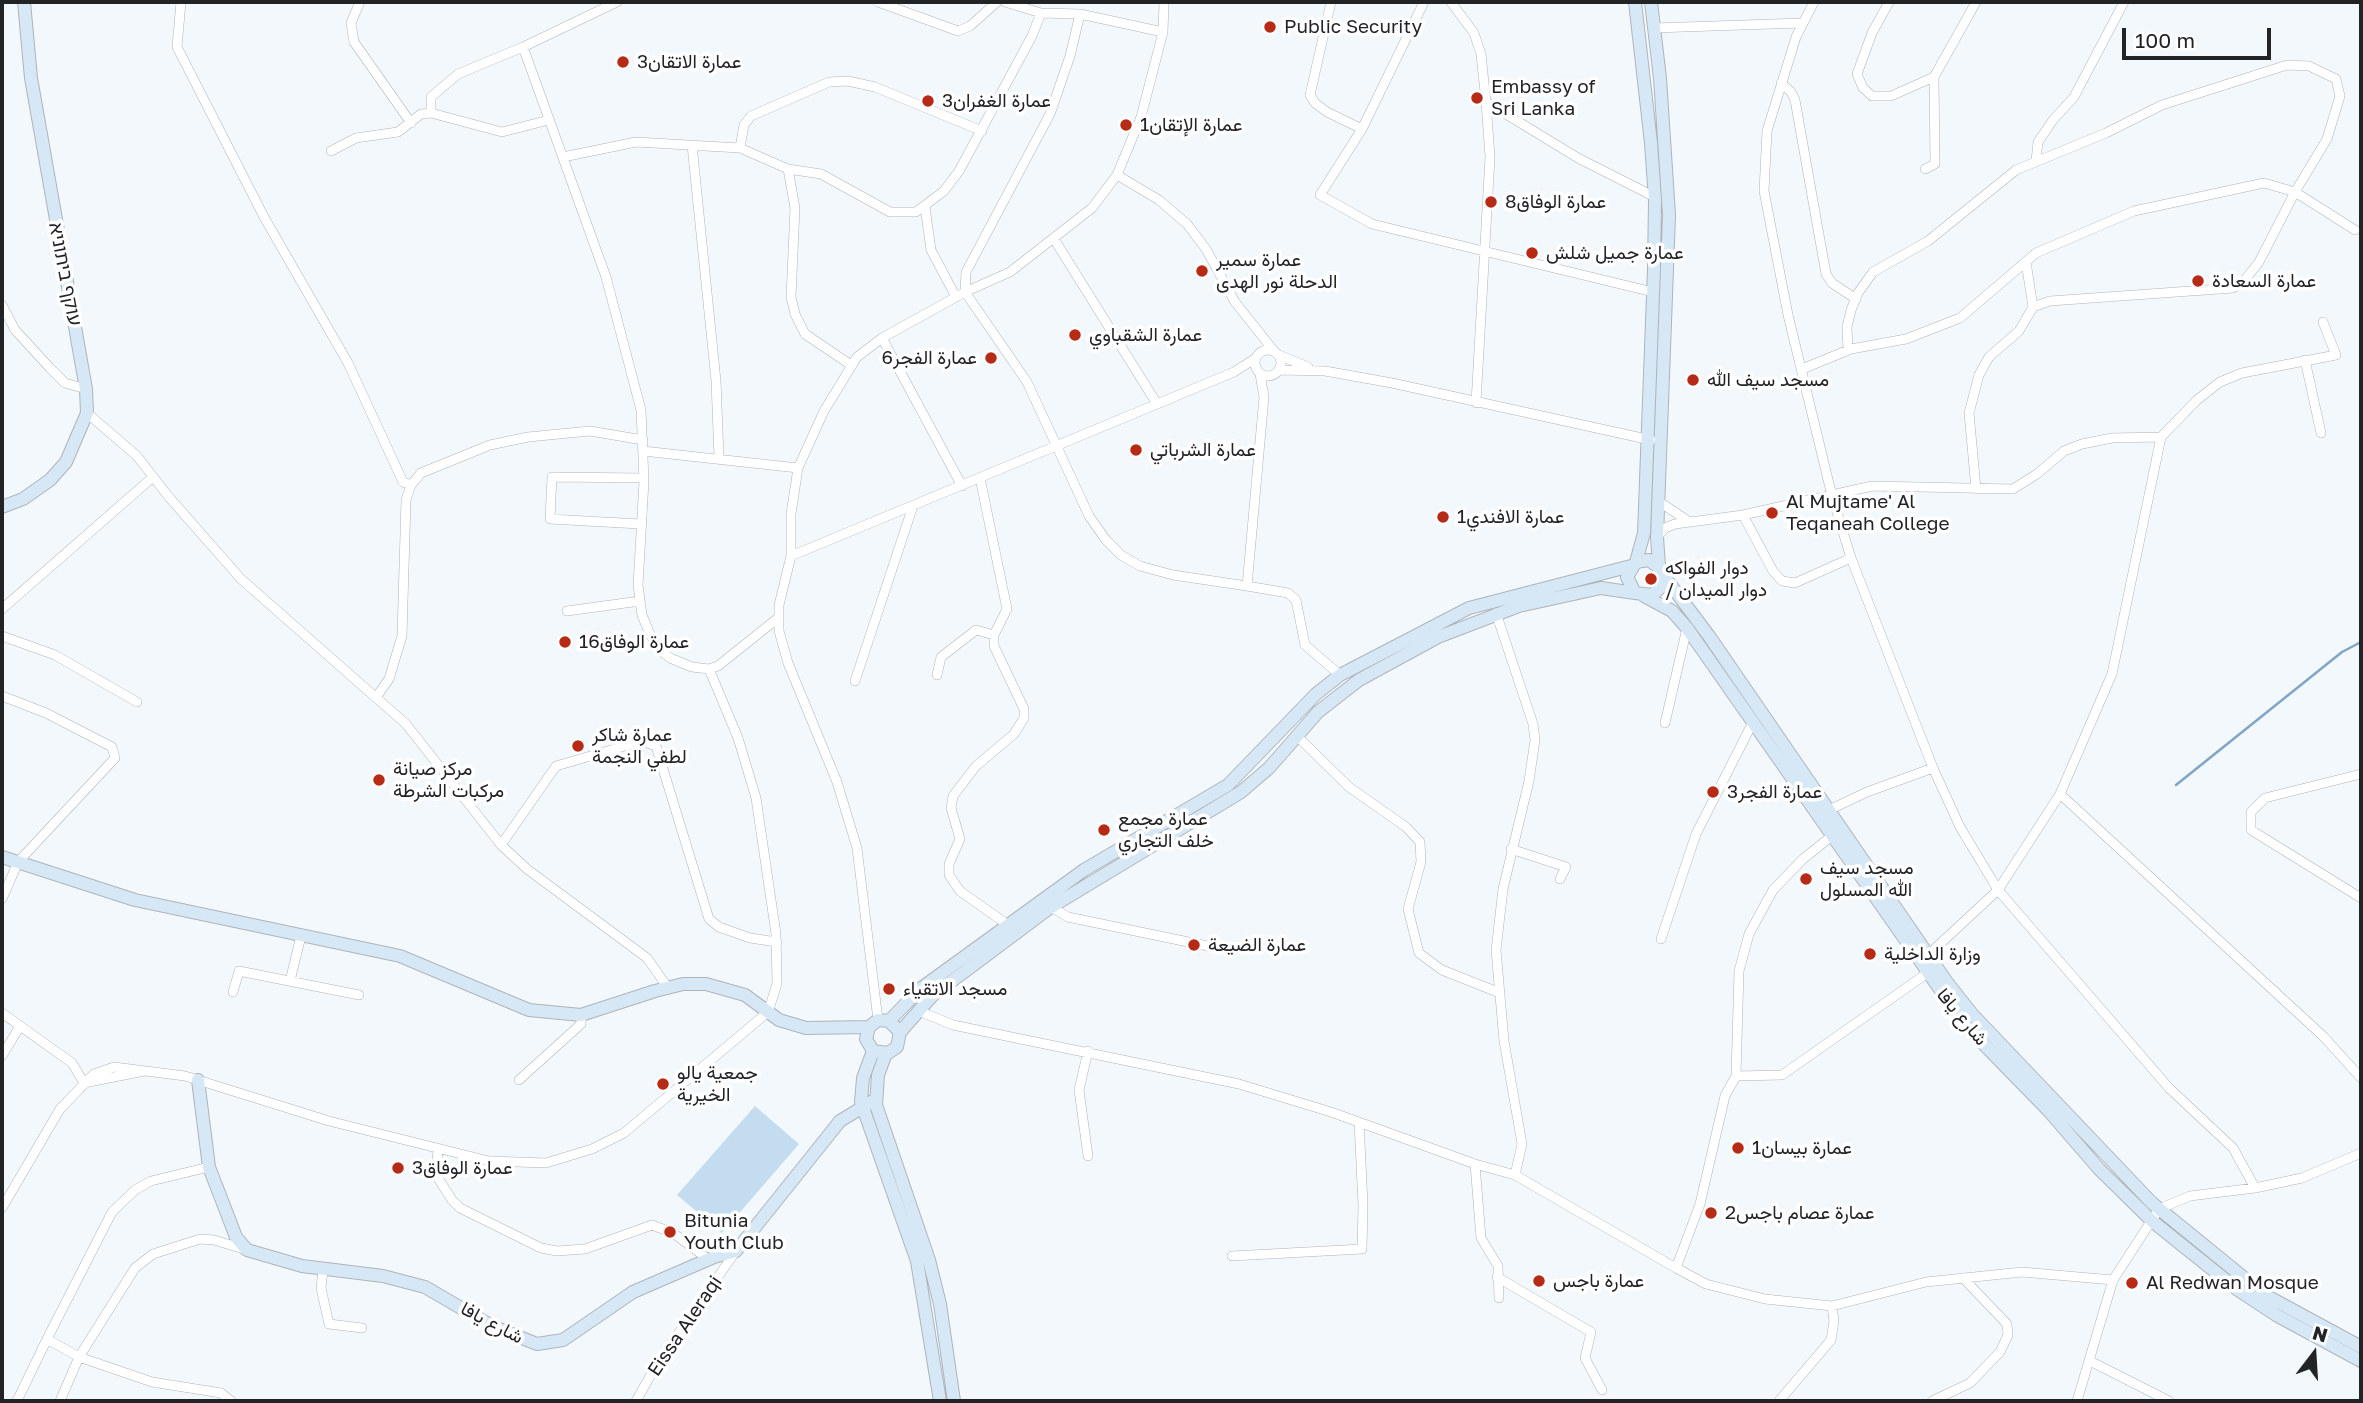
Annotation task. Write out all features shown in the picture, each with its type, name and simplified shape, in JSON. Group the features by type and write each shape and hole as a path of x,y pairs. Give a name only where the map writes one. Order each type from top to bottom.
{"main road":[{"name":"עוקף ביתוניא","path":"2,507 23,499 50,480 66,462 87,413 86,389 32,78 24,2"},
{"path":"1634,2 1655,197 1644,533 1627,577 1639,595"},
{"path":"835,1030 875,1049 897,1047 900,1032 932,996 1052,907 1241,792 1269,768 1318,712 1359,680 1438,638 1496,613 1601,588 1639,595 1657,592 1661,571 1657,537 1668,169 1651,2"},
{"path":"2,858 135,900 400,956 529,1010 581,1014 668,988 706,984 745,995 791,1025 835,1030 879,1022 1084,870 1228,785 1316,694 1340,675 1469,608 1649,560 1661,571"},
{"name":"شارع يافا","path":"1661,571 1928,955 1972,1014 2159,1209 2265,1295 2361,1347"},
{"name":"شارع يافا","path":"1639,595 1672,611 1687,628 1833,835 1926,974 1965,1025 2152,1221 2238,1290 2276,1315 2361,1361"},
{"path":"879,1022 900,1032"},
{"path":"879,1022 875,1049 860,1091 862,1106 917,1261 940,1401"},
{"path":"875,1049 878,1074 876,1099 880,1124 929,1260 940,1304 954,1401"},
{"path":"198,1080 209,1167 236,1237 247,1250"},
{"path":"736,1251 840,1121 876,1099"},
{"name":"شارع يافا","path":"247,1250 323,1270 383,1276 425,1287 492,1326 537,1345 564,1340 633,1292 708,1259 736,1251"}],"street":[{"path":"181,2 177,47 264,217 348,363 403,482 411,485"},
{"path":"360,2 351,23 354,42 411,123"},
{"path":"431,113 430,97 458,74 523,47 617,2"},
{"path":"878,2 958,31 970,26 997,2"},
{"path":"1005,2 1041,13 1080,15 1163,32"},
{"path":"1060,13 1061,2"},
{"path":"879,1022 857,848 836,782 788,663 778,618 792,556 791,514 798,468 824,411 851,365 882,338 1010,272 1092,208 1118,175 1141,117 1163,32 1164,2"},
{"path":"1331,2 1310,95 1315,103 1327,112 1362,129"},
{"path":"1424,2 1362,129 1320,195 1372,224 1484,248 1653,292"},
{"path":"1451,2 1475,33 1481,54 1490,157 1476,403"},
{"path":"1814,2 1802,23 1767,131 1765,191 1776,259 1832,496 1851,558 1933,768 1960,827 1998,890 2169,1088 2233,1147 2255,1188"},
{"path":"1889,2 1861,57 1857,74 1863,88 1872,96 1891,96 1934,77"},
{"path":"1926,169 1935,164 1932,89 1934,77 1976,2"},
{"path":"2036,161 2038,142 2074,97 2124,2"},
{"path":"563,158 636,142 740,148 788,169 821,174 890,212 905,214 925,207 944,191 959,171 1041,13"},
{"path":"961,295 966,272 1050,114 1070,56 1080,15"},
{"path":"1654,28 1802,23"},
{"path":"523,47 609,288 641,410 644,478 640,524 642,615 659,649 681,664 709,668 718,666 778,618"},
{"path":"1848,350 1847,327 1856,299 1874,272 1928,241 1997,184 2036,161 2106,133 2162,105 2287,65 2299,64 2318,68 2336,79 2340,96 2328,139 2295,192 2259,262 2244,281 2233,288 2050,301 2033,307"},
{"path":"740,148 744,125 751,116 829,82 848,81 875,87 982,131"},
{"path":"1781,83 1795,100 1826,274 1832,282 1856,299"},
{"path":"1486,102 1578,158 1655,197"},
{"path":"331,151 356,138 383,136 411,123 421,114 431,113 502,132 549,120"},
{"path":"692,145 716,381 719,457"},
{"path":"788,169 795,208 791,286 794,314 805,334 851,365"},
{"path":"1118,175 1159,200 1187,224 1206,249 1235,302 1281,361 1264,397"},
{"path":"1802,369 1848,350 1906,339 1960,318 2036,253 2134,211 2264,183 2295,192 2355,230"},
{"path":"925,207 924,222 931,250 961,295 1027,382 1089,516 1121,555 1140,566 1173,575 1289,593 1296,600 1305,645 1340,675"},
{"path":"1054,239 1157,404"},
{"path":"1976,489 1969,413 1979,375 1989,357 2019,331 2033,307 2026,262"},
{"path":"2,306 15,330 65,383 86,389"},
{"path":"1928,955 1998,890 2060,794 2112,674 2161,437 2197,400 2220,382 2242,373 2336,355 2323,322"},
{"path":"1247,586 1264,397 1253,326"},
{"path":"882,338 962,485"},
{"path":"792,556 1234,372 1265,351 1275,352 1320,370 1660,441"},
{"path":"2305,360 2321,433"},
{"path":"1234,372 1259,372 1269,376 1278,371 1320,370"},
{"path":"87,413 138,456 241,579 406,724 501,845 527,869 647,958 668,988"},
{"path":"377,696 389,679 402,636 407,500 411,485 421,474 490,445 528,437 590,431 643,440"},
{"path":"1657,537 1665,528 1688,521 1743,515 1872,486 2013,489 2037,474 2064,451 2082,444 2112,438 2161,437"},
{"path":"643,451 719,457 798,468"},
{"path":"2,609 153,477"},
{"path":"640,524 550,519 552,477 644,478"},
{"path":"980,478 1007,609 994,635 994,646 1024,709 1024,718 1014,734 976,766 953,796 951,808 960,839 949,864 949,874 960,891 1008,925"},
{"path":"1658,501 1688,521"},
{"path":"855,681 912,506"},
{"path":"1743,515 1773,571 1782,581 1795,583 1851,558"},
{"path":"567,611 640,601"},
{"path":"1496,613 1533,724 1535,740 1529,781 1503,889 1496,950 1504,1041 1522,1144 1516,1175"},
{"path":"1665,723 1687,628"},
{"path":"937,675 942,657 976,630 994,635"},
{"path":"2,636 55,655 137,702"},
{"path":"2,1208 46,1128 84,1083 153,1070 198,1080 329,1121 489,1161 546,1163 592,1149 624,1133 768,1012 777,984 777,942 756,798 738,738 709,668"},
{"path":"2,696 46,713 112,747 115,758 18,862 2,899"},
{"path":"1661,939 1696,834 1753,722"},
{"path":"1297,736 1349,787 1406,827 1420,842 1421,862 1408,909 1419,953 1442,970 1500,993"},
{"path":"501,845 556,765 642,741 649,743 656,746 709,919 719,927 750,939 777,942"},
{"path":"1829,810 1867,792 1933,768"},
{"path":"2361,774 2265,798 2251,812 2250,830 2361,898"},
{"path":"2060,794 2324,1037 2361,1078"},
{"path":"1676,1268 1700,1204 1725,1096 1736,1076 1735,1034 1740,971 1749,934 1773,890 1803,859 1833,835"},
{"path":"1511,849 1566,867 1560,879"},
{"path":"1052,907 1068,917 1222,949"},
{"path":"290,981 301,936"},
{"path":"233,992 239,971 359,995"},
{"path":"1736,1076 1782,1075 1926,974"},
{"path":"919,1011 953,1025 1239,1084 1359,1122 1475,1164 1516,1175 1706,1284 1765,1300 1832,1306 1926,1282 2022,1272 2113,1280"},
{"path":"2,1013 72,1063 84,1083"},
{"path":"519,1080 581,1024 581,1014"},
{"path":"2,1056 20,1027"},
{"path":"1088,1051 1079,1090 1088,1156"},
{"path":"1232,1256 1362,1249 1359,1122"},
{"path":"438,1149 436,1175 460,1208 541,1248 558,1251 585,1249 652,1225 673,1233 708,1259"},
{"path":"2077,1401 2113,1280 2159,1209 2190,1196 2255,1188 2302,1178 2361,1153"},
{"path":"1475,1164 1481,1238 1498,1266 1499,1298"},
{"path":"17,1401 117,1207 151,1181 209,1167"},
{"path":"60,1401 79,1357 135,1268 153,1254 200,1239 214,1240 247,1250"},
{"name":"Eissa Aleraqi","path":"636,1401 657,1364 736,1251"},
{"path":"323,1270 321,1288 329,1324 362,1328"},
{"path":"1497,1277 1591,1332 1585,1358 1602,1391"},
{"path":"1932,1401 1970,1383 2000,1352 2008,1335 2007,1324 1963,1278"},
{"path":"1779,1401 1831,1340 1834,1332 1832,1306"},
{"path":"47,1339 79,1357 152,1382 221,1393 231,1401"},
{"path":"2090,1361 2169,1401"}],"shaded area":[{"path":"755,1106 799,1144 722,1233 677,1195"}],"waterway":[{"path":"2176,785 2342,652 2361,642"}],"place":[{"name":"Public Security","path":"1270,27"},
{"name":"عمارة الاتقان3","path":"623,62"},
{"name":"Embassy of Sri Lanka","path":"1477,98"},
{"name":"عمارة الغفران3","path":"928,101"},
{"name":"عمارة الإتقان1","path":"1126,125"},
{"name":"عمارة الوفاق8","path":"1491,202"},
{"name":"عمارة جميل شلش","path":"1532,253"},
{"name":"عمارة سمير الدحلة نور الهدى","path":"1202,271"},
{"name":"عمارة السعادة","path":"2198,281"},
{"name":"عمارة الشقباوي","path":"1075,335"},
{"name":"عمارة الفجر6","path":"991,358"},
{"name":"مسجد سيف الله","path":"1693,380"},
{"name":"عمارة الشرباتي","path":"1136,450"},
{"name":"Al Mujtame' Al Teqaneah College","path":"1772,513"},
{"name":"عمارة الافندي1","path":"1443,517"},
{"name":"دوار الفواكه / دوار الميدان","path":"1651,579"},
{"name":"عمارة الوفاق16","path":"565,642"},
{"name":"عمارة شاكر لطفي النجمة","path":"578,746"},
{"name":"مركز صيانة مركبات الشرطة","path":"379,780"},
{"name":"عمارة الفجر3","path":"1713,792"},
{"name":"عمارة مجمع خلف التجاري","path":"1104,830"},
{"name":"مسجد سيف الله المسلول","path":"1806,879"},
{"name":"عمارة الضيعة","path":"1194,945"},
{"name":"وزارة الداخلية","path":"1870,954"},
{"name":"مسجد الاتقياء","path":"889,989"},
{"name":"جمعية يالو الخيرية","path":"663,1084"},
{"name":"عمارة بيسان1","path":"1738,1148"},
{"name":"عمارة الوفاق3","path":"398,1168"},
{"name":"عمارة عصام باجس2","path":"1711,1213"},
{"name":"Bitunia Youth Club","path":"670,1232"},
{"name":"عمارة باجس","path":"1539,1281"},
{"name":"Al Redwan Mosque","path":"2132,1283"}]}
